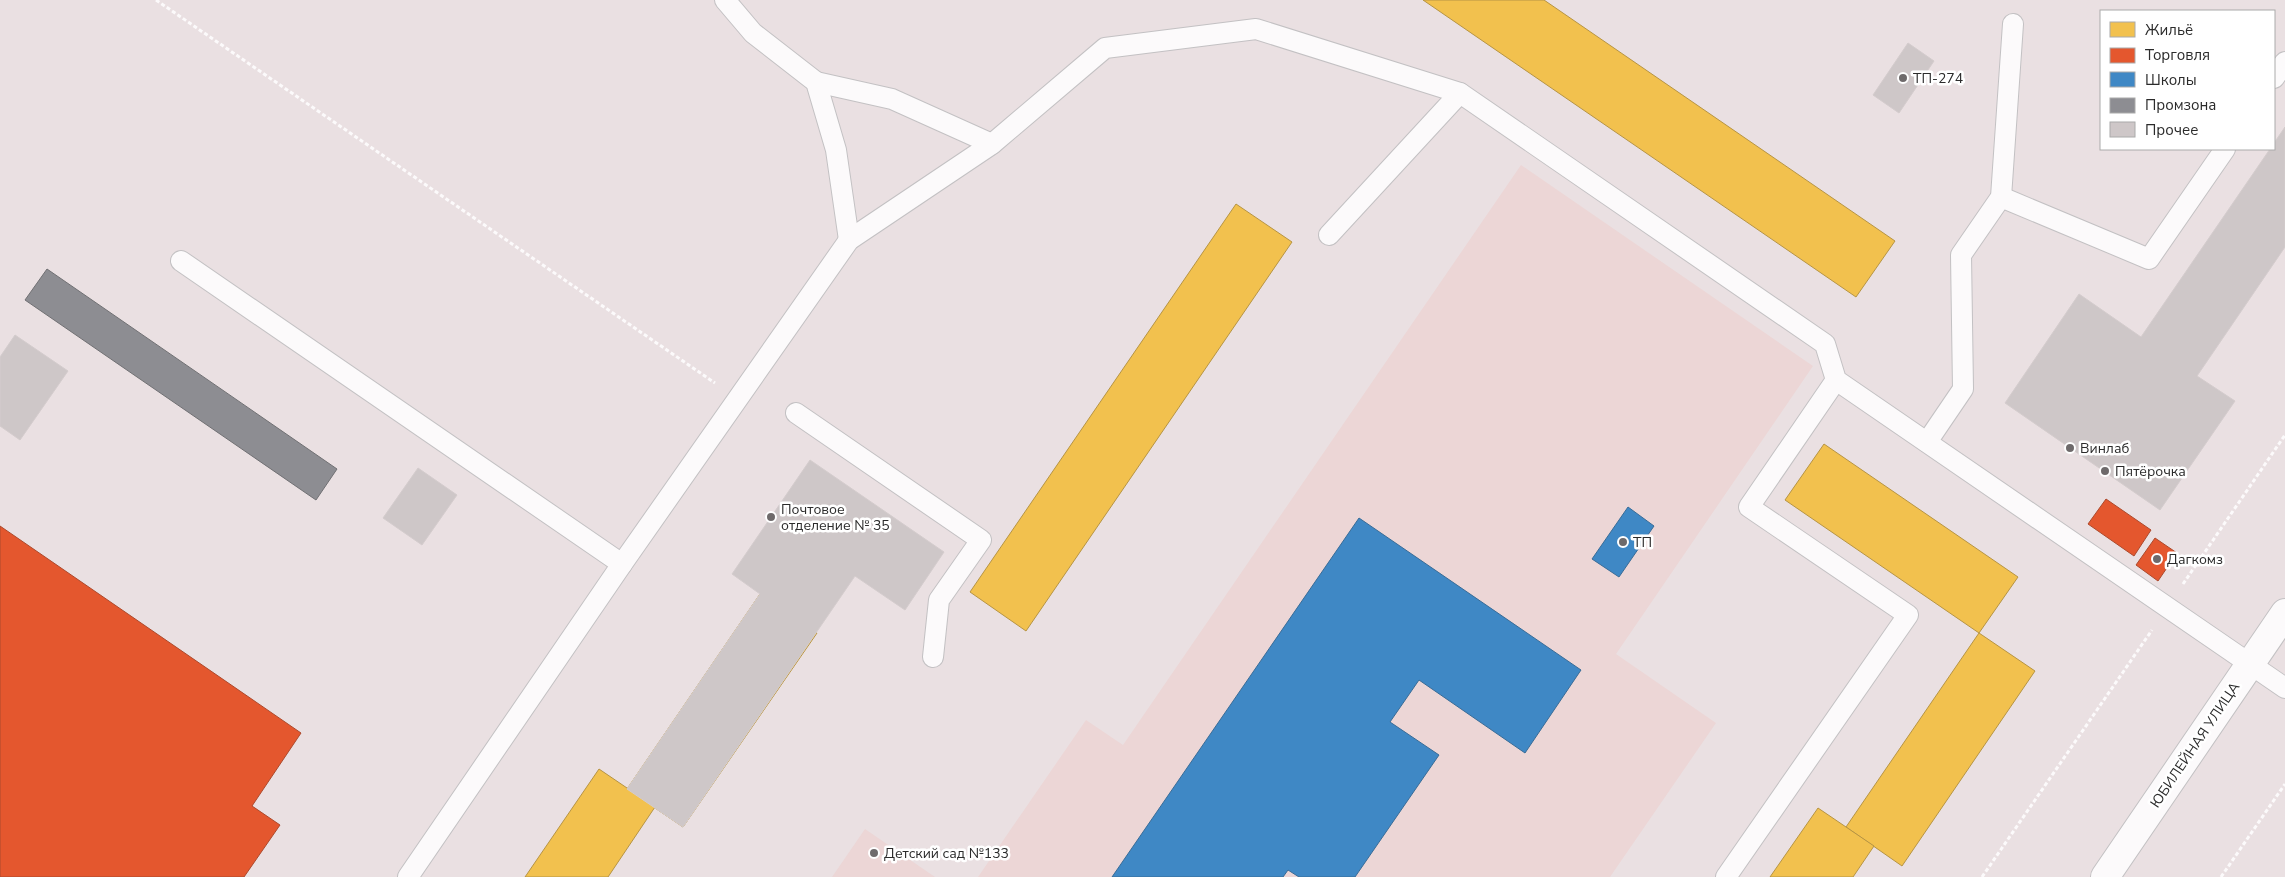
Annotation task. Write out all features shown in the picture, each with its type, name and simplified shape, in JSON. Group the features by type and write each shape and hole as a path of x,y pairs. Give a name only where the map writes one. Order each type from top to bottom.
{"main road":[{"name":"ЮБИЛЕЙНАЯ УЛИЦА","path":"2105,877 2285,613"}],"lane":[{"path":"725,0 754,33 816,82 892,99 992,144"},
{"path":"1927,442 1964,389 1961,255 2001,198 2013,24"},
{"path":"408,877 622,564 849,240 992,144 1106,48 1256,29 1460,93 1825,344 1836,380 2285,688"},
{"path":"2275,77 2285,62"},
{"path":"816,82 836,150 849,240"},
{"path":"1329,235 1460,93"},
{"path":"2001,198 2149,260 2224,150"},
{"path":"181,261 622,564"},
{"path":"1726,877 1908,615 1749,507 1836,380"},
{"path":"796,413 981,540 939,600 933,657"}],"path":[{"path":"156,0 739,399"},
{"path":"1982,877 2285,436"},
{"path":"2221,877 2285,784"}],"shaded area":[{"path":"1521,165 1813,366 1616,654 1716,723 1610,877 978,877 1086,720 1123,745"},
{"name":"Детский сад №133","path":"865,829 935,877 832,877"}],"building: Жильё":[{"path":"1423,0 1544,0 1895,241 1856,297"},
{"path":"1236,204 1292,242 1026,631 970,592"},
{"path":"1824,444 2018,577 1979,633 1785,500"},
{"path":"760,594 817,633 683,827 627,789"},
{"path":"1979,633 2035,671 1902,866 1846,827"},
{"path":"599,769 655,807 608,877 525,877"},
{"path":"1818,808 1874,846 1853,877 1770,877"}],"building: Торговля":[{"path":"2106,499 2151,530 2134,556 2088,524"},
{"path":"0,526 301,733 252,806 280,825 244,877 0,877"},
{"name":"Дагкомз","path":"2155,538 2177,553 2158,581 2136,565"}],"building: Школы":[{"name":"ТП","path":"1628,507 1654,526 1619,577 1592,559"},
{"path":"1359,518 1581,670 1525,753 1419,680 1390,722 1439,755 1355,877 1299,877 1288,870 1283,877 1112,877"}],"building: Промзона":[{"path":"47,269 337,469 316,500 25,300"}],"building: Прочее":[{"name":"ТП-274","path":"1908,43 1934,61 1899,113 1873,95"},
{"path":"2285,127 2285,247 2197,376 2235,401 2160,510 2005,403 2079,294 2141,337 2269,150 2275,150 2275,142"},
{"path":"15,335 68,371 20,440 0,426 0,357"},
{"path":"810,460 944,552 905,610 855,576 683,827 627,789 760,594 732,574"},
{"path":"418,468 457,495 422,545 383,518"}],"place":[{"name":"ТП-274","path":"1903,78"},
{"name":"Винлаб","path":"2070,448"},
{"name":"Пятёрочка","path":"2105,471"},
{"name":"Почтовое отделение № 35","path":"771,517"},
{"name":"ТП","path":"1623,542"},
{"name":"Дагкомз","path":"2157,559"},
{"name":"Детский сад №133","path":"874,853"}]}
